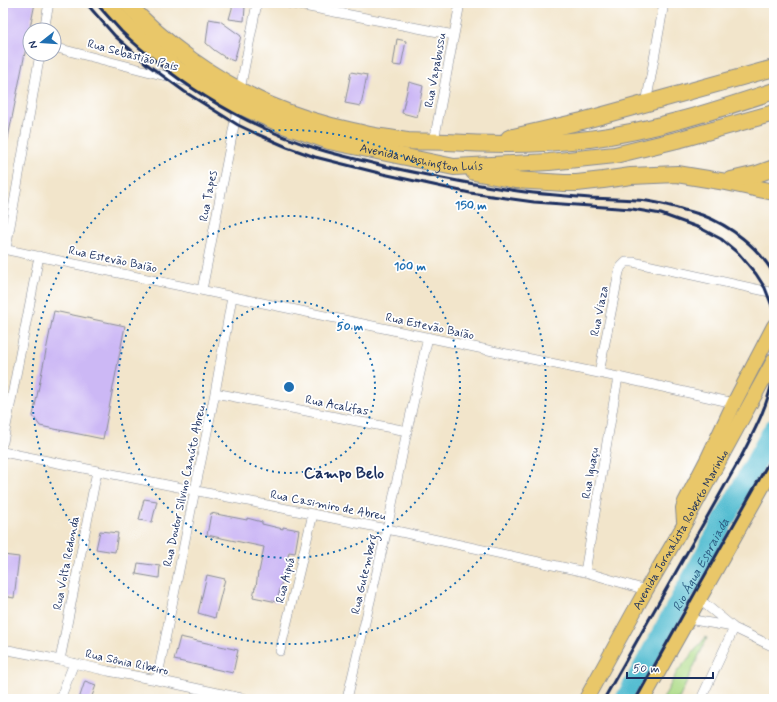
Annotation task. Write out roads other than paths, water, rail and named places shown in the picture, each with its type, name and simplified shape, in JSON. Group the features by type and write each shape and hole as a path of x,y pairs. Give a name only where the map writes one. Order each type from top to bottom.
{"highway":[{"name":"Avenida Washington Luís","path":"106,3 127,26 156,52 202,86 239,98 268,104 334,127 379,137 409,141 434,141 484,145 568,141 616,135 683,119 774,91"},
{"name":"Avenida Washington Luís","path":"127,3 137,14 173,46 239,98 286,126 329,141 454,167 549,162 615,154 681,139 768,115"},
{"path":"484,145 517,135 582,121 774,68"},
{"path":"454,167 515,180 542,182 577,183 631,176 677,174 774,192"},
{"path":"726,182 774,168"}],"main road":[{"path":"684,525 683,508 685,502 774,326"},
{"name":"Avenida Jornalista Roberto Marinho","path":"586,699 646,590 684,525 774,360"},
{"path":"643,699 774,466"}],"street":[{"path":"46,22 49,3"},
{"name":"Rua Tapes","path":"202,290 257,3"},
{"path":"288,3 454,35"},
{"name":"Rua Vapabussu","path":"434,141 460,3"},
{"path":"646,104 664,3"},
{"name":"Rua Sebastião Pais","path":"62,49 202,86"},
{"path":"5,249 38,62"},
{"name":"Rua Estevão Baião","path":"5,249 618,377 734,403"},
{"path":"3,442 39,256"},
{"name":"Rua Viaza","path":"599,373 620,272 626,262 633,262 774,293"},
{"name":"Rua Doutor Silvino Canúto Abreu","path":"157,680 215,393 232,297"},
{"name":"Rua Gutemberg","path":"347,699 387,529 428,337"},
{"name":"Rua Iguaçu","path":"585,572 618,377"},
{"name":"Rua Acalifas","path":"215,393 407,431"},
{"name":"Rua Casimiro de Abreu","path":"3,452 387,529 585,572 646,590"},
{"name":"Rua Volta Redonda","path":"60,660 97,471"},
{"name":"Rua Aipuá","path":"280,651 313,514"},
{"path":"699,599 734,628 774,647"},
{"path":"688,619 734,628"},
{"path":"701,699 734,628"},
{"name":"Rua Sônia Ribeiro","path":"3,650 60,660 246,699"},
{"path":"60,699 74,663"}],"waterway":[{"name":"Rio Água Espraiada","path":"626,699 774,429"}],"railway":[{"path":"86,3 115,36 148,65 185,92 238,125 287,147 315,157 470,193 534,202 632,209 661,214 700,228 721,239 739,254 756,274 765,288 774,316"},
{"path":"96,3 121,31 172,74 231,112 274,133 326,151 384,166 479,185 550,195 647,201 691,211 723,225 743,238 768,264 774,274"},
{"path":"604,699 741,457 765,406 774,373"},
{"path":"636,699 769,462 774,448"}],"district":[{"name":"Campo Belo","path":"344,472"}]}
